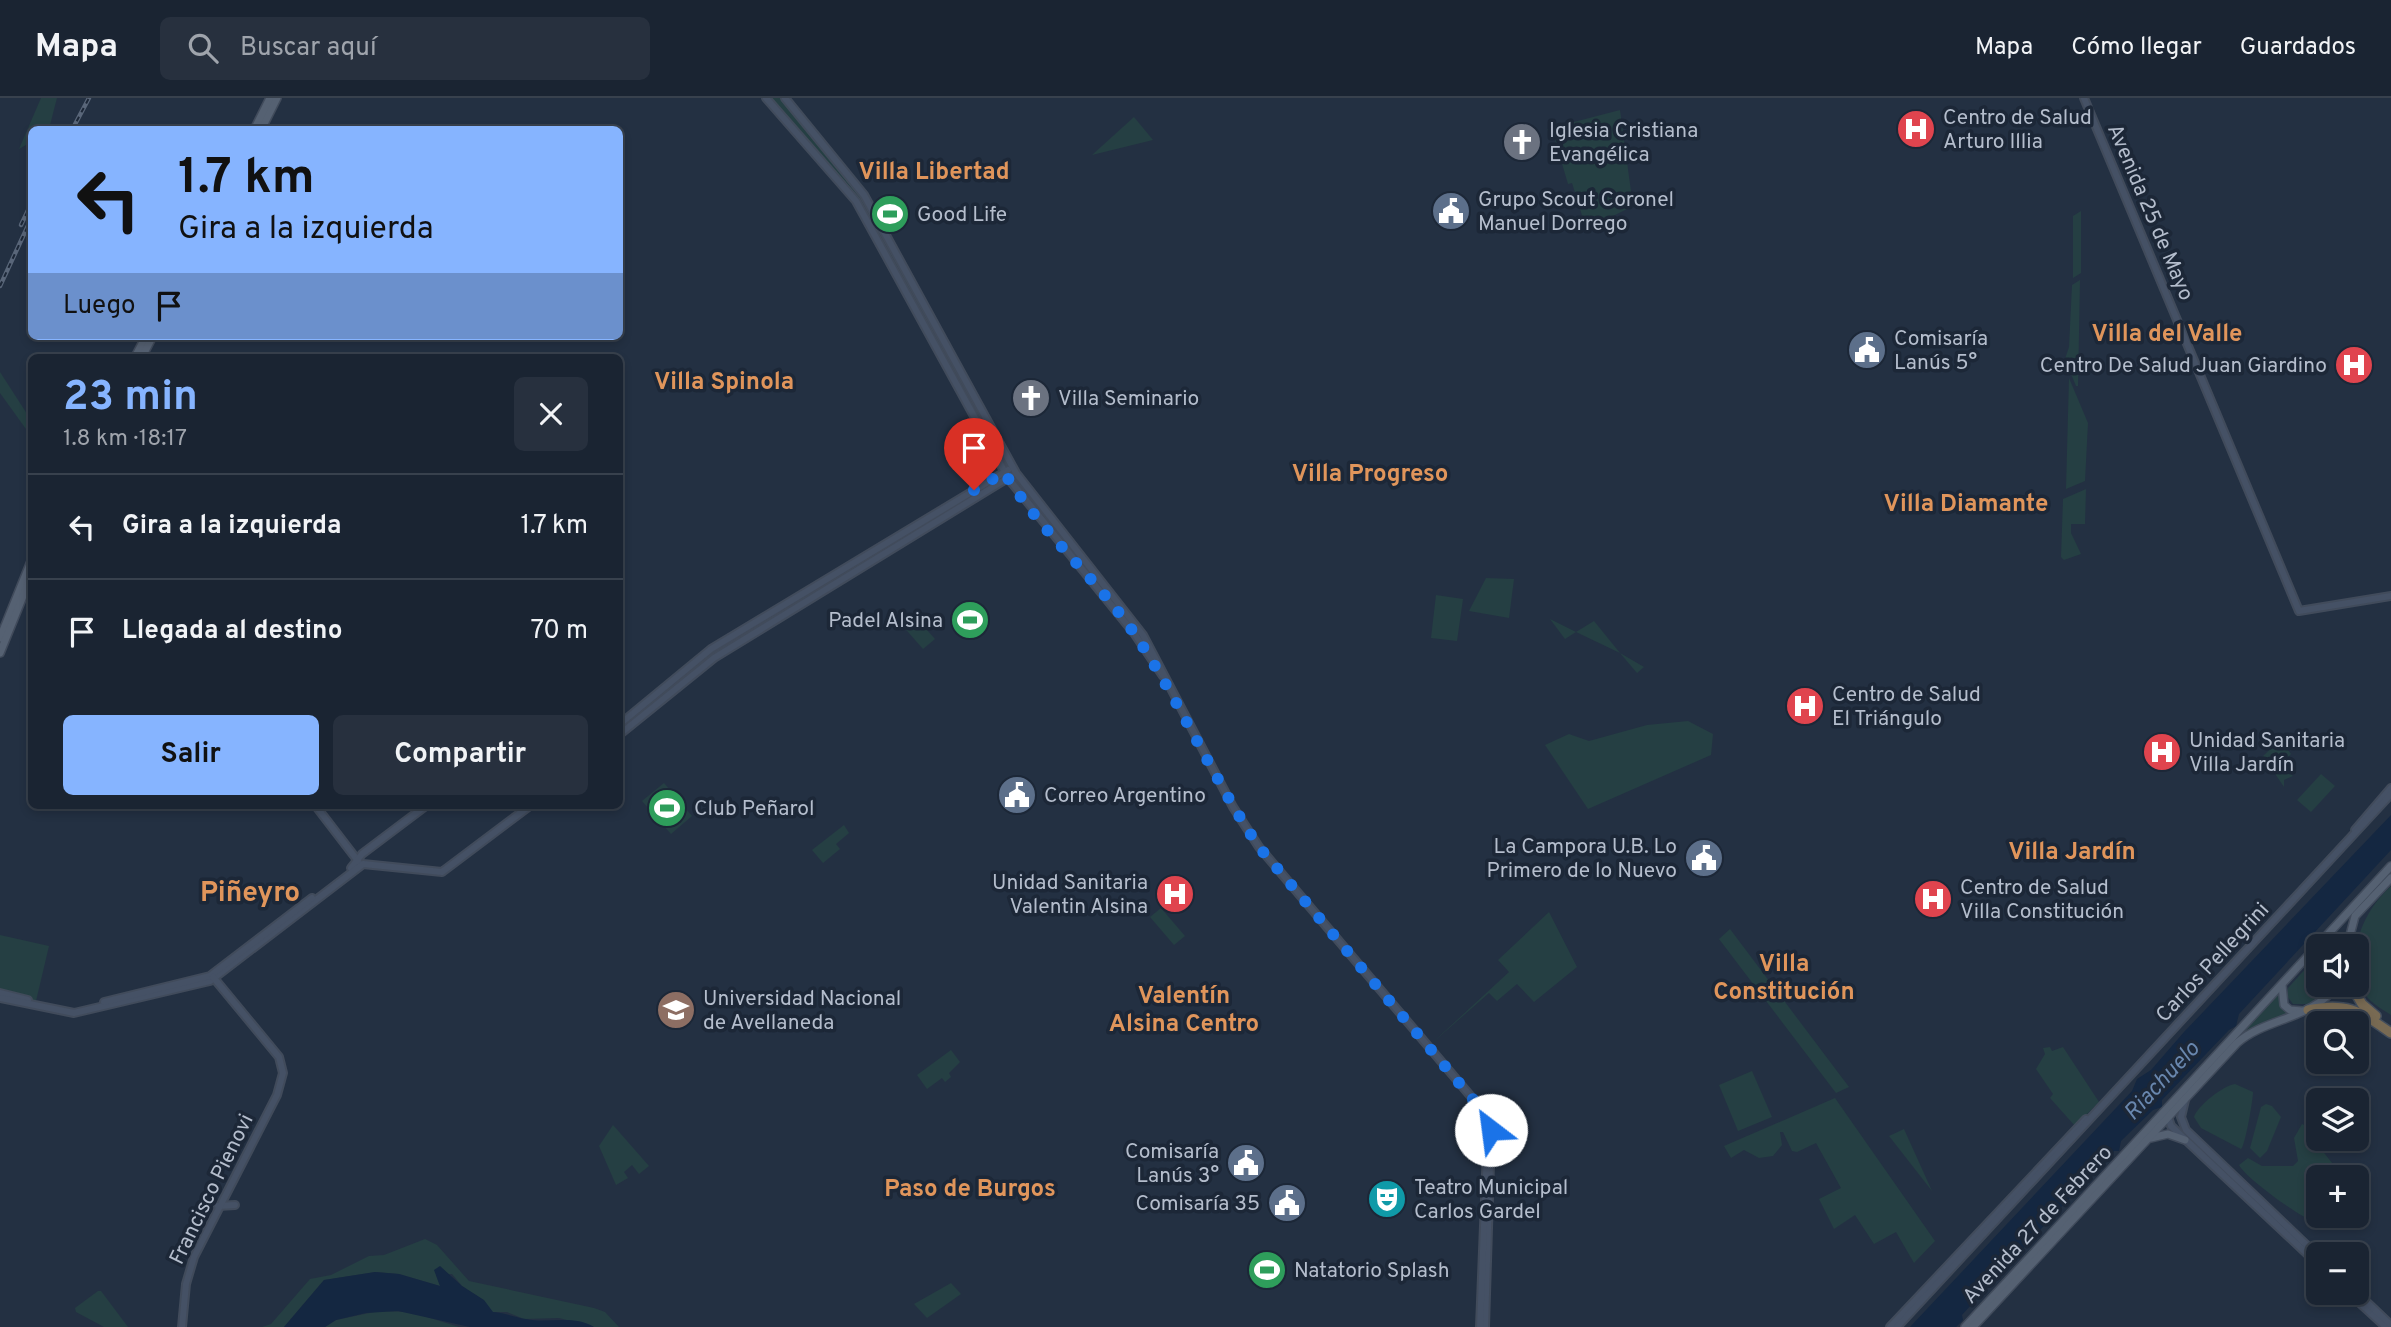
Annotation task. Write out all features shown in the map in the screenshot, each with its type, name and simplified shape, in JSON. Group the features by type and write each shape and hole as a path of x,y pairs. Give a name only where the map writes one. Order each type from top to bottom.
{"highway":[{"path":"2358,997 2362,1004 2391,1026"},
{"path":"2308,1010 2331,1006 2348,1007 2391,1033"}],"main road":[{"path":"256,126 268,102 277,98"},
{"path":"766,98 856,201 1006,475 1134,634 1163,676"},
{"path":"785,98 864,195 1014,470 1141,630 1233,807 1259,847 1482,1110 1489,1124 1490,1168 1485,1327"},
{"name":"Avenida 25 de Mayo","path":"2084,98 2299,611 2391,596"},
{"path":"262,126 268,102"},
{"path":"623,732 714,658 1014,470"},
{"path":"623,722 708,651 1006,475"},
{"path":"0,638 28,569"},
{"path":"0,653 28,584"},
{"name":"Carlos Pellegrini","path":"2350,838 2358,822 2391,788"},
{"name":"Carlos Pellegrini","path":"1898,1327 2391,794"},
{"path":"318,809 360,862 442,872 526,809"},
{"path":"0,995 74,1013 214,977 360,862 362,854 422,809"},
{"name":"Avenida 27 de Febrero","path":"2331,934 2391,867"},
{"path":"2350,934 2355,916 2391,878"},
{"name":"Avenida 27 de Febrero","path":"1965,1327 2306,961"},
{"name":"Francisco Pienovi","path":"182,1327 189,1270 218,1206 277,1095 283,1069 277,1053 214,977"},
{"path":"2282,985 2280,997 2284,1007 2293,1011 2308,1010"},
{"name":"Avenida 27 de Febrero","path":"1973,1327 2245,1037 2308,1010 2327,997"},
{"path":"2185,1100 2181,1117 2186,1130 2306,1245"},
{"path":"2169,1106 2167,1119 2186,1140 2306,1253"},
{"name":"Carlos Pellegrini","path":"1891,1327 2074,1130 2099,1110"},
{"path":"1480,1327 1489,1124"},
{"path":"2145,1142 2168,1134 2186,1140"},
{"path":"218,1206 235,1205"},
{"path":"2364,1305 2389,1326"},
{"path":"2369,1305 2389,1326"}],"green space":[{"path":"41,98 57,98 50,126 29,126"},
{"path":"766,98 785,98 864,195 1012,467 1004,472 856,201"},
{"path":"1620,110 1633,206 1597,224 1593,218 1584,222 1572,183 1568,184 1555,140 1552,140 1547,129"},
{"path":"1134,117 1153,140 1092,155"},
{"path":"28,128 28,144 19,149"},
{"path":"2081,211 2081,273 2073,278 2073,216"},
{"path":"2080,280 2076,386 2065,359 2069,347 2072,285"},
{"path":"0,372 28,415 28,432 0,393"},
{"path":"2069,378 2088,423 2085,481 2066,489"},
{"path":"2086,489 2085,524 2071,524 2071,533 2081,554 2064,560 2061,557 2063,499"},
{"path":"1486,578 1514,579 1509,618 1469,611"},
{"path":"1436,595 1463,599 1457,641 1431,638"},
{"path":"912,613 935,639 923,649 901,624"},
{"path":"1550,619 1576,632 1565,639"},
{"path":"1594,621 1620,653 1576,632"},
{"path":"1620,653 1644,667 1637,673"},
{"path":"1688,721 1713,734 1711,755 1588,809 1545,745 1569,734 1589,741 1647,725"},
{"path":"2283,737 2290,746 2288,750 2291,754 2281,765 2293,776 2284,780 2284,787 2263,756"},
{"path":"2321,774 2335,786 2311,812 2297,800"},
{"name":"Club Peñarol","path":"664,783 692,816 671,834 642,801"},
{"path":"844,825 849,833 836,844 840,849 823,863 812,850"},
{"path":"2391,886 2391,1015 2368,997 2369,934 2360,934 2365,920"},
{"path":"1161,908 1185,936 1174,945 1150,917"},
{"path":"1549,912 1577,967 1534,1002 1517,984 1497,1001 1489,993 1431,1044 1509,972 1498,960"},
{"path":"1730,929 1849,1087 1836,1093 1719,939"},
{"path":"0,935 49,946 36,1001 0,993"},
{"path":"2306,968 2306,997 2317,997 2309,1004 2293,1004 2287,996 2288,988"},
{"path":"2280,991 2282,1005 2298,1013 2251,1031 2172,1110"},
{"path":"2050,1047 2052,1051 2063,1047 2099,1102 2075,1126 2050,1098 2053,1094 2036,1069 2045,1054 2043,1048"},
{"path":"951,1050 960,1062 949,1073 951,1077 945,1082 942,1078 927,1089 917,1075"},
{"path":"1752,1071 1772,1117 1738,1131 1719,1085"},
{"path":"2235,1084 2253,1092 2247,1132 2241,1149 2201,1128 2194,1117 2211,1097"},
{"path":"1835,1098 1935,1241 1914,1263 1896,1232 1874,1244 1855,1215 1834,1229 1819,1199 1841,1188 1816,1143 1797,1152 1792,1151 1783,1132 1780,1132 1782,1145 1773,1156 1759,1158 1744,1150 1731,1158 1724,1146"},
{"path":"2266,1104 2272,1106 2281,1117 2267,1151 2260,1158 2250,1148 2261,1107"},
{"path":"2302,1124 2306,1126 2306,1151 2323,1151 2334,1165 2306,1165 2306,1218 2253,1180 2239,1165 2248,1158 2262,1166 2293,1166 2298,1161 2294,1138"},
{"path":"613,1125 649,1166 639,1174 632,1165 624,1172 628,1178 616,1185 599,1146"},
{"path":"1904,1129 1932,1191 1889,1136"},
{"path":"425,1239 437,1245 469,1281 594,1308 605,1312 619,1327 594,1327 559,1318 524,1319 507,1312 492,1312 483,1300 462,1286 452,1274 436,1275 440,1286 399,1274 376,1272 324,1280 284,1327 262,1327 271,1324 310,1279 331,1275 369,1256 384,1255"},
{"path":"951,1283 961,1294 927,1318 914,1304"},
{"path":"101,1291 128,1327 104,1327 76,1312 75,1308"},
{"path":"379,1311 411,1312 459,1327 325,1327 336,1320"}],"water":[{"name":"Riachuelo","path":"2391,815 2391,850 2313,934 2306,934 2306,942 2239,1014 2236,1026 2229,1030 2162,1100 2162,1107 2153,1110 2121,1141 2119,1151 2114,1151 2110,1161 2101,1164 1962,1315 1963,1320 1956,1327 1910,1327 2132,1091 2137,1079 2151,1070"},
{"path":"440,1266 462,1286 484,1300 493,1312 534,1320 578,1321 594,1327 470,1327 398,1311 366,1313 336,1320 325,1327 284,1327 324,1280 375,1272 399,1274 440,1286 434,1270"}],"railway":[{"path":"74,126 89,98"},
{"path":"21,225 28,210"},
{"path":"0,286 28,226"}],"place":[{"name":"Centro de Salud Arturo Illia","path":"1916,129"},
{"name":"Iglesia Cristiana Evangélica","path":"1522,142"},
{"name":"Grupo Scout Coronel Manuel Dorrego","path":"1451,211"},
{"name":"Good Life","path":"890,214"},
{"name":"Comisaría Lanús 5°","path":"1867,350"},
{"name":"Centro De Salud Juan Giardino","path":"2354,365"},
{"name":"Villa Seminario","path":"1031,398"},
{"name":"Padel Alsina","path":"970,620"},
{"name":"Centro de Salud El Triángulo","path":"1805,706"},
{"name":"Unidad Sanitaria Villa Jardín","path":"2162,752"},
{"name":"Correo Argentino","path":"1017,795"},
{"name":"Club Peñarol","path":"667,808"},
{"name":"La Campora U.B. Lo Primero de lo Nuevo","path":"1704,858"},
{"name":"Unidad Sanitaria Valentin Alsina","path":"1175,894"},
{"name":"Centro de Salud Villa Constitución","path":"1933,899"},
{"name":"Universidad Nacional de Avellaneda","path":"676,1010"},
{"name":"Comisaría Lanús 3°","path":"1246,1163"},
{"name":"Teatro Municipal Carlos Gardel","path":"1387,1199"},
{"name":"Comisaría 35","path":"1287,1203"},
{"name":"Natatorio Splash","path":"1267,1270"}],"district":[{"name":"Villa Libertad","path":"934,171"},
{"name":"Villa del Valle","path":"2167,333"},
{"name":"Villa Spinola","path":"724,381"},
{"name":"Villa Progreso","path":"1370,473"},
{"name":"Villa Diamante","path":"1966,503"},
{"name":"Villa Jardín","path":"2072,851"},
{"name":"Piñeyro","path":"250,891"},
{"name":"Villa Constitución","path":"1784,977"},
{"name":"Valentín Alsina Centro","path":"1184,1009"},
{"name":"Paso de Burgos","path":"970,1188"}],"route":[{"path":"974,490 1004,472 1134,634 1163,676 1233,807 1259,847 1482,1110 1491,1130"}]}
